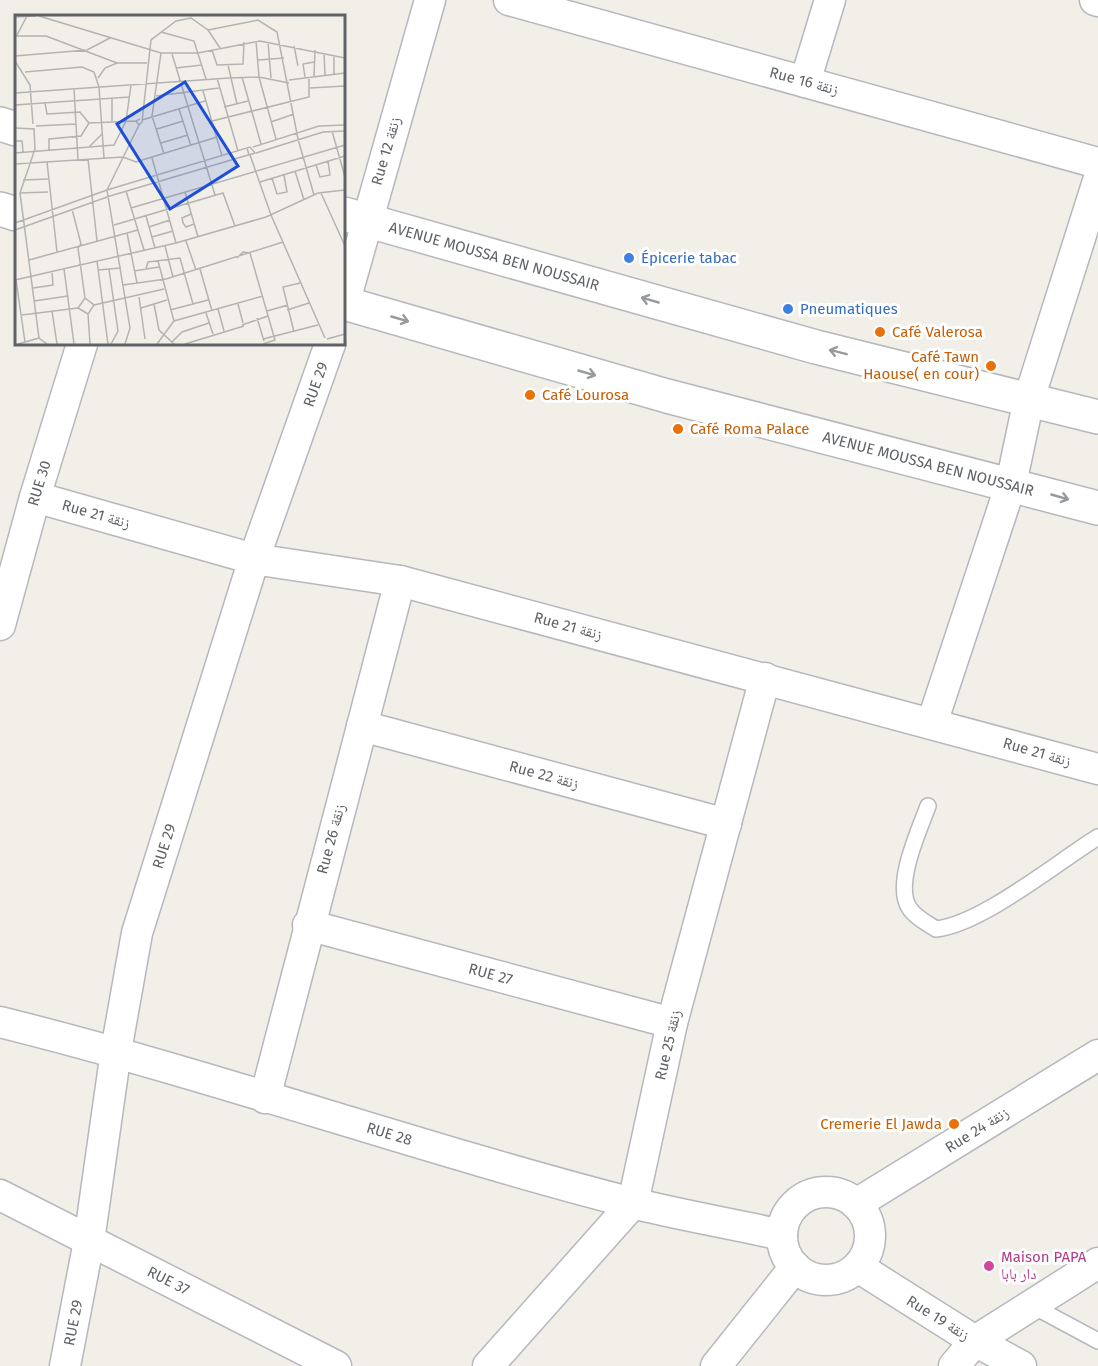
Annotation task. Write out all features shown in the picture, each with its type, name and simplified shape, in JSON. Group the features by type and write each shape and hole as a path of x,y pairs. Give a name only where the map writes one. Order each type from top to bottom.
{"street":[{"name":"Rue 12 زنقة","path":"345,295 355,217 430,0"},
{"name":"Rue 16 زنقة","path":"509,0 1098,163"},
{"path":"805,82 830,0"},
{"path":"0,124 15,129"},
{"path":"932,723 1011,484 1029,399 1098,181"},
{"path":"0,209 15,214"},
{"name":"AVENUE MOUSSA BEN NOUSSAIR","path":"355,217 816,347 1098,417"},
{"name":"AVENUE MOUSSA BEN NOUSSAIR","path":"345,303 667,396 1098,508"},
{"name":"RUE 30","path":"0,625 35,497 82,345"},
{"name":"RUE 29","path":"65,1366 89,1241 116,1051 137,933 254,560 330,345"},
{"name":"Rue 21 زنقة","path":"35,497 254,560 400,581 1098,769"},
{"name":"Rue 26 زنقة","path":"265,1098 308,925 400,581"},
{"name":"Rue 25 زنقة","path":"488,1366 633,1203 672,1023 765,678"},
{"name":"Rue 22 زنقة","path":"362,726 726,824"},
{"name":"RUE 27","path":"308,925 672,1023"},
{"name":"RUE 28","path":"0,1022 116,1051 265,1098 633,1203 782,1235"},
{"name":"Rue 24 زنقة","path":"856,1204 1098,1056"},
{"path":"830,1192 841,1195 856,1204 866,1218 870,1235 867,1253 858,1267 843,1277 826,1281 809,1277 795,1267 783,1247 782,1235 789,1212 806,1197 830,1192"},
{"name":"RUE 37","path":"0,1195 336,1366"},
{"path":"954,1366 975,1341 1098,1263"},
{"path":"716,1366 795,1267"},
{"name":"Rue 19 زنقة","path":"858,1267 975,1341 1021,1366"}],"lane":[{"path":"928,806 908,862 904,893 909,908 936,929 952,927 997,903 1098,837"},
{"path":"1031,1305 1098,1341"}],"place":[{"name":"Épicerie tabac","path":"629,258"},
{"name":"Pneumatiques","path":"788,309"},
{"name":"Café Valerosa","path":"880,332"},
{"name":"Café Tawn Haouse( en cour)","path":"991,366"},
{"name":"Café Lourosa","path":"530,395"},
{"name":"Café Roma Palace","path":"678,429"},
{"name":"Cremerie El Jawda","path":"954,1124"},
{"name":"Maison PAPA دار بابا","path":"989,1266"}]}
